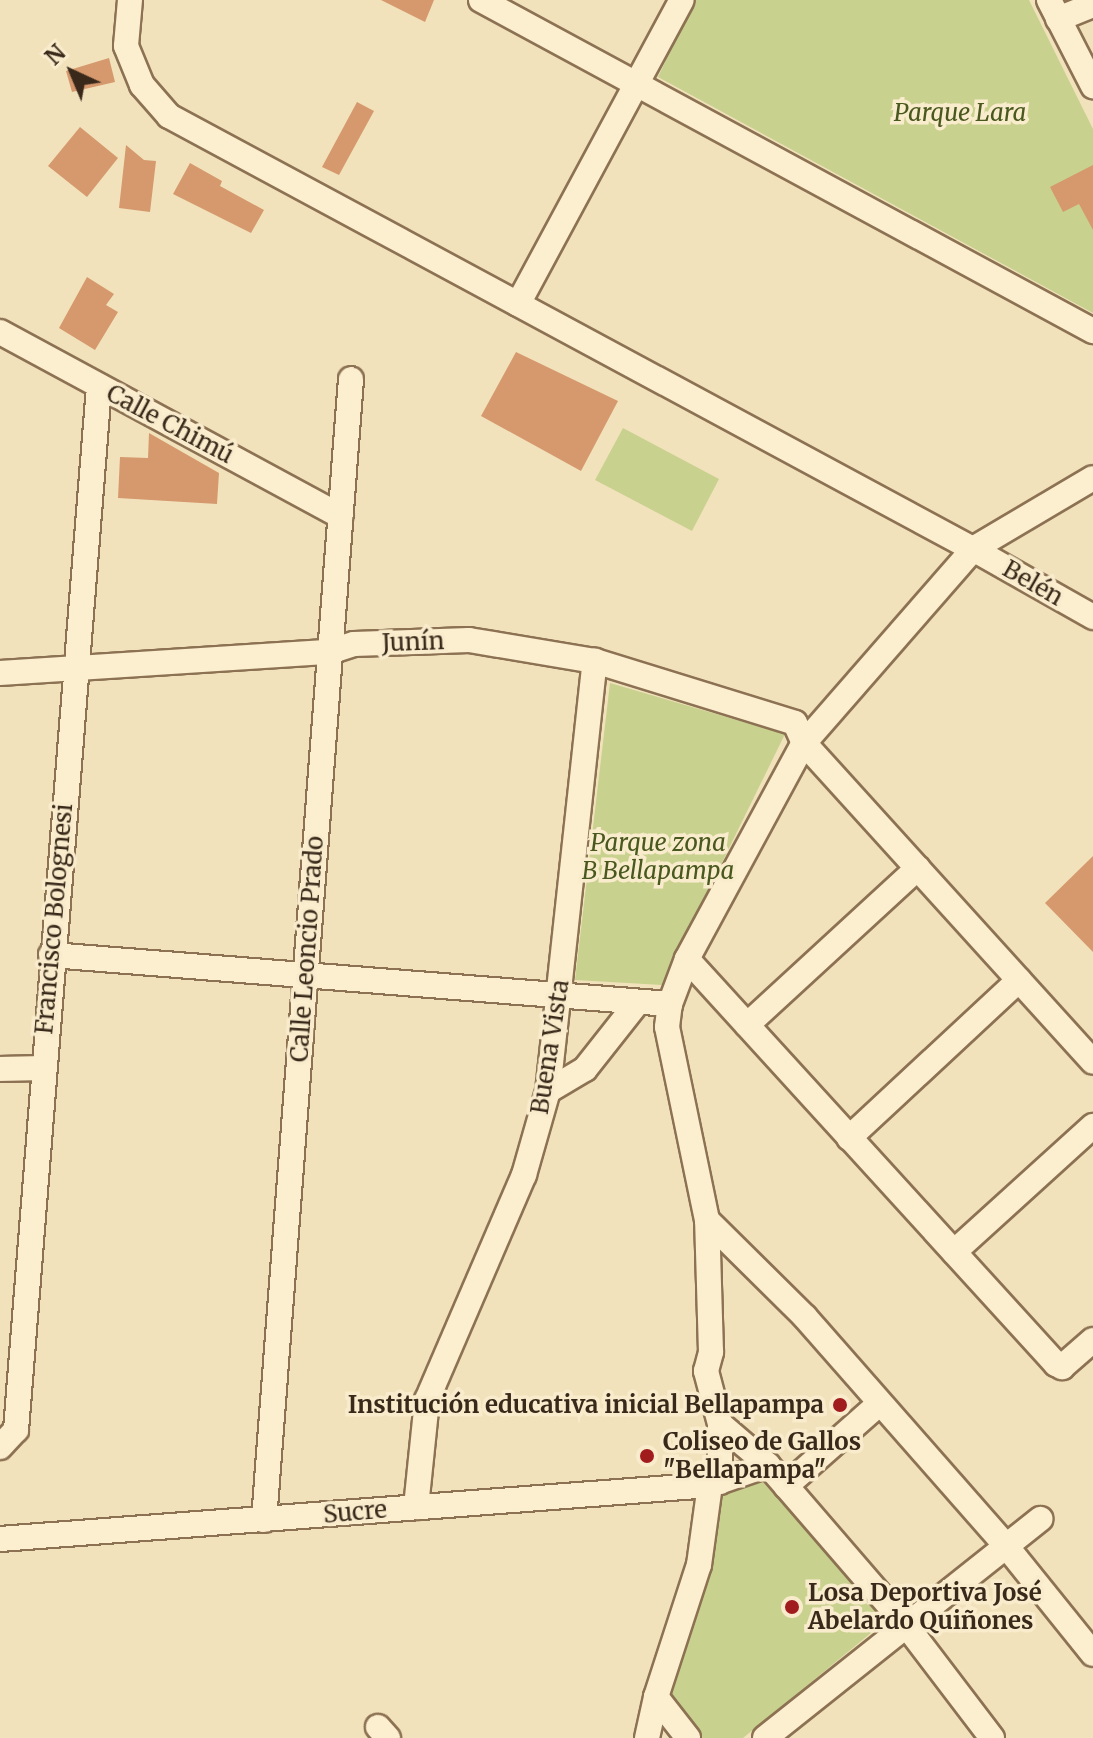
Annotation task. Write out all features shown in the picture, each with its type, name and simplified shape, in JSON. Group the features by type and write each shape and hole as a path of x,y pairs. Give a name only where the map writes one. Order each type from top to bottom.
{"street":[{"name":"Belén","path":"130,0 126,46 142,85 169,116 973,549 1093,617"},
{"path":"481,0 1093,331"},
{"path":"518,304 682,0"},
{"path":"1093,5 1054,9 1093,86"},
{"name":"Calle Chimú","path":"0,332 341,516"},
{"name":"Calle Leoncio Prado","path":"264,1520 351,379"},
{"name":"Francisco Bolognesi","path":"0,1447 16,1430 51,955 99,386"},
{"path":"647,1738 656,1697 699,1565 715,1483 720,1424 706,1371 711,1352 707,1220 667,1027 670,1004 687,959 804,743 973,549 1093,478"},
{"name":"Junín","path":"0,673 329,652 354,644 469,640 595,661 795,723 804,743 1093,1062"},
{"name":"Buena Vista","path":"416,1507 427,1400 524,1175 548,1091 595,661"},
{"path":"747,1025 918,868"},
{"path":"51,955 670,1004"},
{"path":"687,959 1056,1364 1062,1367 1093,1340"},
{"path":"849,1138 1019,980"},
{"path":"548,1091 585,1069 638,1002"},
{"path":"0,1069 43,1068"},
{"path":"954,1252 1093,1126"},
{"path":"707,1220 805,1317 1007,1547 1093,1654"},
{"path":"786,1486 880,1403"},
{"path":"720,1424 768,1465 906,1625 982,1734"},
{"name":"Sucre","path":"0,1539 715,1483 768,1465"},
{"path":"765,1738 1040,1519"},
{"path":"656,1697 688,1738"}],"green space":[{"name":"Parque Lara","path":"695,0 1029,0 1093,129 1093,313 658,77"},
{"path":"623,428 719,479 692,531 595,480"},
{"name":"Parque zona B Bellapampa","path":"610,683 785,734 662,985 575,980"},
{"path":"758,1477 888,1619 743,1738 696,1738 666,1701 694,1616 724,1487"}],"building":[{"path":"381,0 434,0 425,22"},
{"path":"109,58 115,82 72,92 66,71"},
{"path":"357,102 374,111 339,175 322,167"},
{"path":"80,127 118,158 87,197 48,166"},
{"path":"126,145 144,160 156,161 150,212 119,208"},
{"path":"190,163 222,181 220,186 264,210 251,233 173,194"},
{"path":"1093,165 1093,230 1079,204 1063,212 1050,187"},
{"path":"87,277 114,294 106,305 118,312 95,350 59,328"},
{"path":"516,352 618,401 581,471 481,416"},
{"path":"149,433 219,473 217,504 118,498 120,457 148,458"},
{"path":"1093,856 1093,952 1045,903"}],"place":[{"name":"Institución educativa inicial Bellapampa","path":"840,1405"},
{"name":"Coliseo de Gallos \"Bellapampa\"","path":"647,1456"},
{"name":"Losa Deportiva José Abelardo Quiñones","path":"792,1607"}]}
